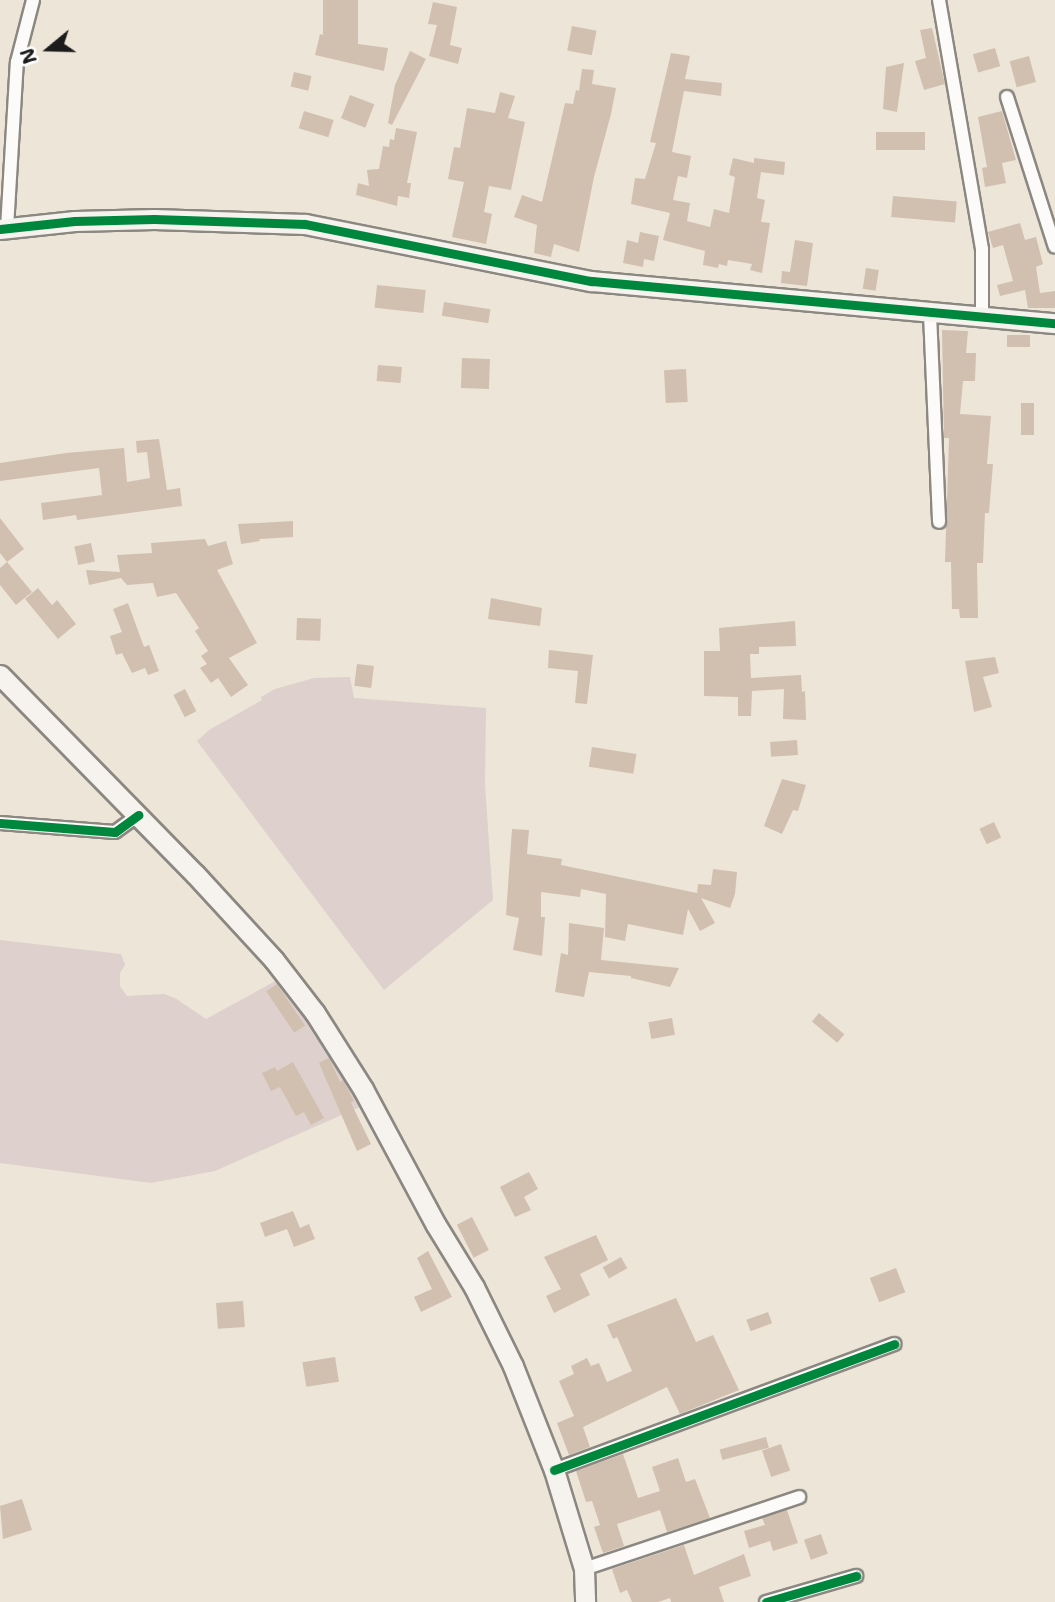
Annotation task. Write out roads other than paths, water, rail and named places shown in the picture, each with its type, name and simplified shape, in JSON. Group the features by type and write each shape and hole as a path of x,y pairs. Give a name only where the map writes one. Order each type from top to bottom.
{"main road":[{"path":"3,228 75,221 154,219 305,223 591,281 930,314 1055,323"},
{"path":"0,674 138,815 265,951 315,1013 363,1089 436,1225 474,1287 513,1366 554,1470 584,1569 585,1602"}],"street":[{"path":"3,228 17,62 33,0"},
{"path":"939,0 982,249 982,318"},
{"path":"1007,97 1055,247"},
{"path":"930,314 939,522"},
{"path":"0,823 115,832 138,815"},
{"path":"554,1470 894,1344"},
{"path":"584,1569 799,1497"},
{"path":"766,1602 856,1576"}]}
